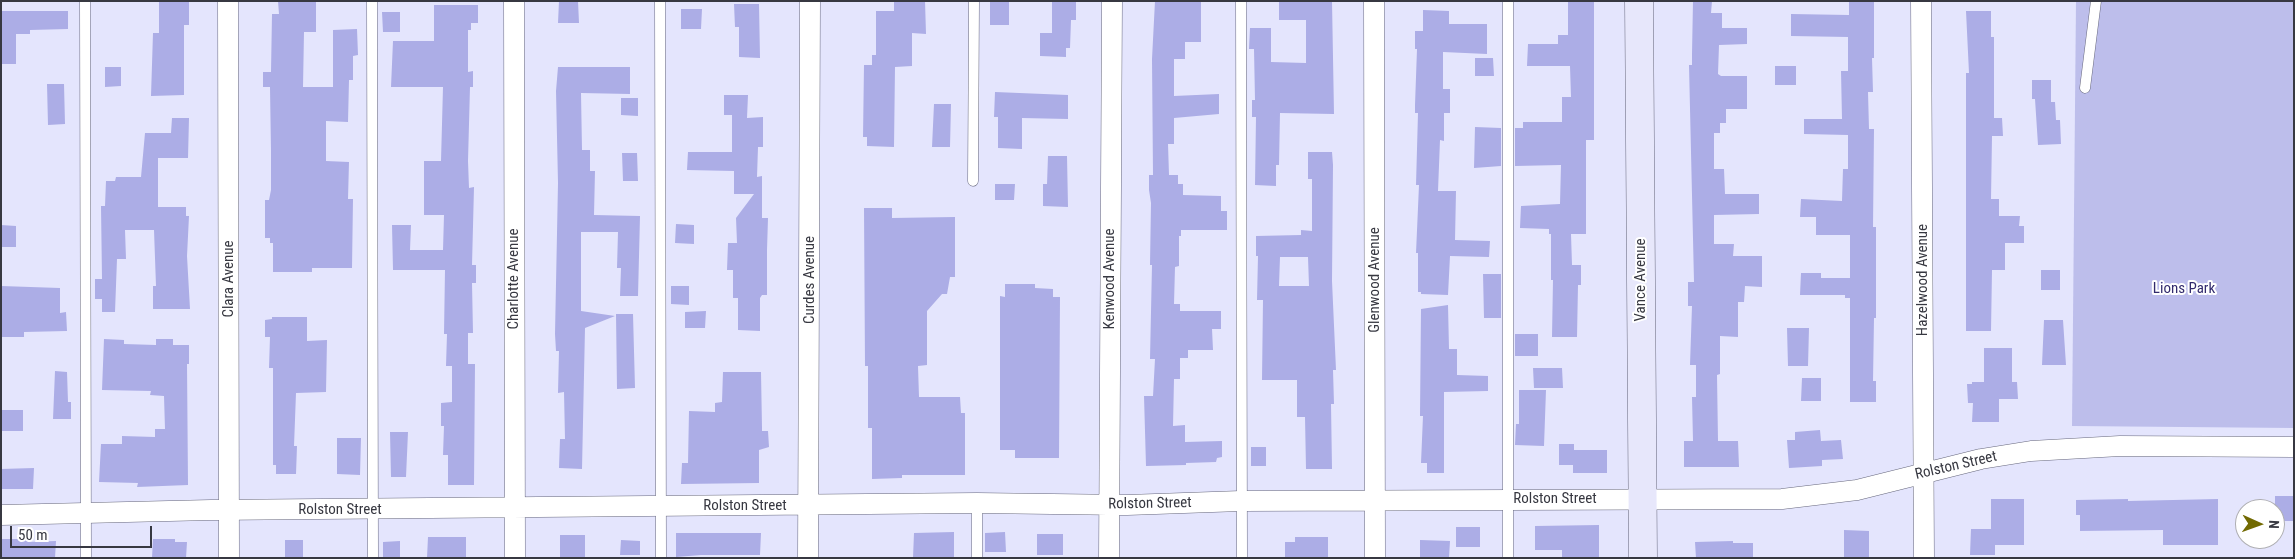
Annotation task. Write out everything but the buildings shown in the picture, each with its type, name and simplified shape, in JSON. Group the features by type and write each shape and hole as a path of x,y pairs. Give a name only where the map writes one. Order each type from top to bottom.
{"street":[{"name":"Clara Avenue","path":"228,1 230,558"},
{"name":"Charlotte Avenue","path":"514,1 514,558"},
{"name":"Curdes Avenue","path":"808,558 810,1"},
{"name":"Kenwood Avenue","path":"1108,558 1112,1"},
{"name":"Glenwood Avenue","path":"1374,1 1375,558"},
{"name":"Vance Avenue","path":"1639,1 1643,558"},
{"name":"Hazelwood Avenue","path":"1921,1 1924,558"},
{"name":"Rolston Street","path":"1,515 977,503 1108,505 1241,501 1806,498 1857,490 1981,459 2031,451 2120,446 2294,446"}],"lane":[{"path":"85,1 86,558"},
{"path":"372,1 372,558"},
{"path":"660,1 661,558"},
{"path":"973,182 974,1"},
{"path":"1241,1 1242,558"},
{"path":"1508,1 1508,558"},
{"path":"2085,88 2096,1"},
{"path":"977,503 978,558"}],"green space":[{"name":"Lions Park","path":"2076,1 2294,1 2294,428 2072,426"}]}
